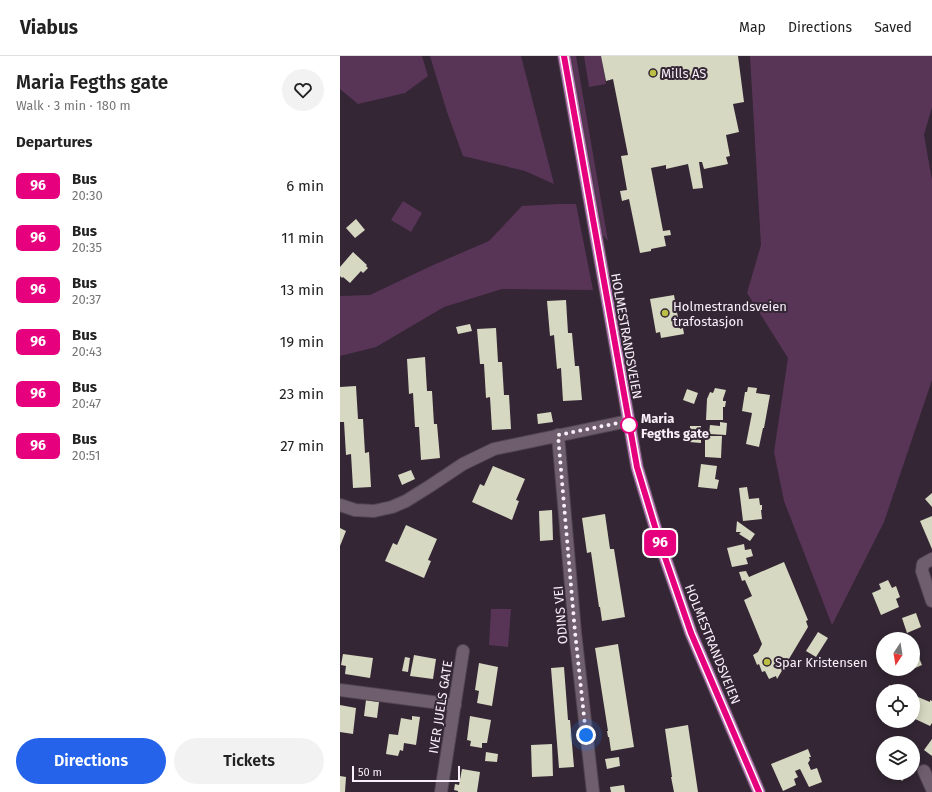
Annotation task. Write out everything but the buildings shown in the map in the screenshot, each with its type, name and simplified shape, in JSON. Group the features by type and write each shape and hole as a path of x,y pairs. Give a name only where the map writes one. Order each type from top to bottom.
{"main road":[{"name":"HOLMESTRANDSVEIEN","path":"564,56 637,467 659,540 681,605 707,673 759,792"}],"street":[{"path":"340,505 355,510 374,511 392,507 406,501 463,464 494,449 628,421"},
{"name":"ODINS VEI","path":"558,435 575,632 593,792"},
{"path":"932,559 924,564 922,571 932,601"},
{"name":"IVER JUELS GATE","path":"441,792 464,651"},
{"path":"340,690 454,705"},
{"path":"924,771 932,789"}],"shaded area":[{"path":"340,56 422,56 428,76 405,93 358,104 340,89"},
{"path":"430,56 521,56 554,184 525,171 463,156 447,112"},
{"path":"571,56 576,56 608,241 603,235"},
{"path":"584,56 601,56 606,84 589,87"},
{"path":"750,56 932,56 932,107 924,135 932,180 932,380 884,522 832,625 784,501 774,452 788,358 747,293 761,245"},
{"path":"403,201 422,213 411,232 391,220"},
{"path":"576,204 593,290 502,289 444,307 376,347 340,356 340,296 370,295 431,266 489,241 522,206"},
{"path":"491,609 511,609 508,647 489,645"}],"bus line":[{"name":"96","path":"564,56 637,467 671,577 691,633 759,792"}],"place":[{"name":"Mills AS","path":"653,73"},
{"name":"Holmestrandsveien trafostasjon","path":"665,313"},
{"name":"Maria Fegths gate","path":"629,425"},
{"name":"Spar Kristensen","path":"767,662"}],"route":[{"path":"586,735 575,632 558,435 628,421 629,425"}]}
